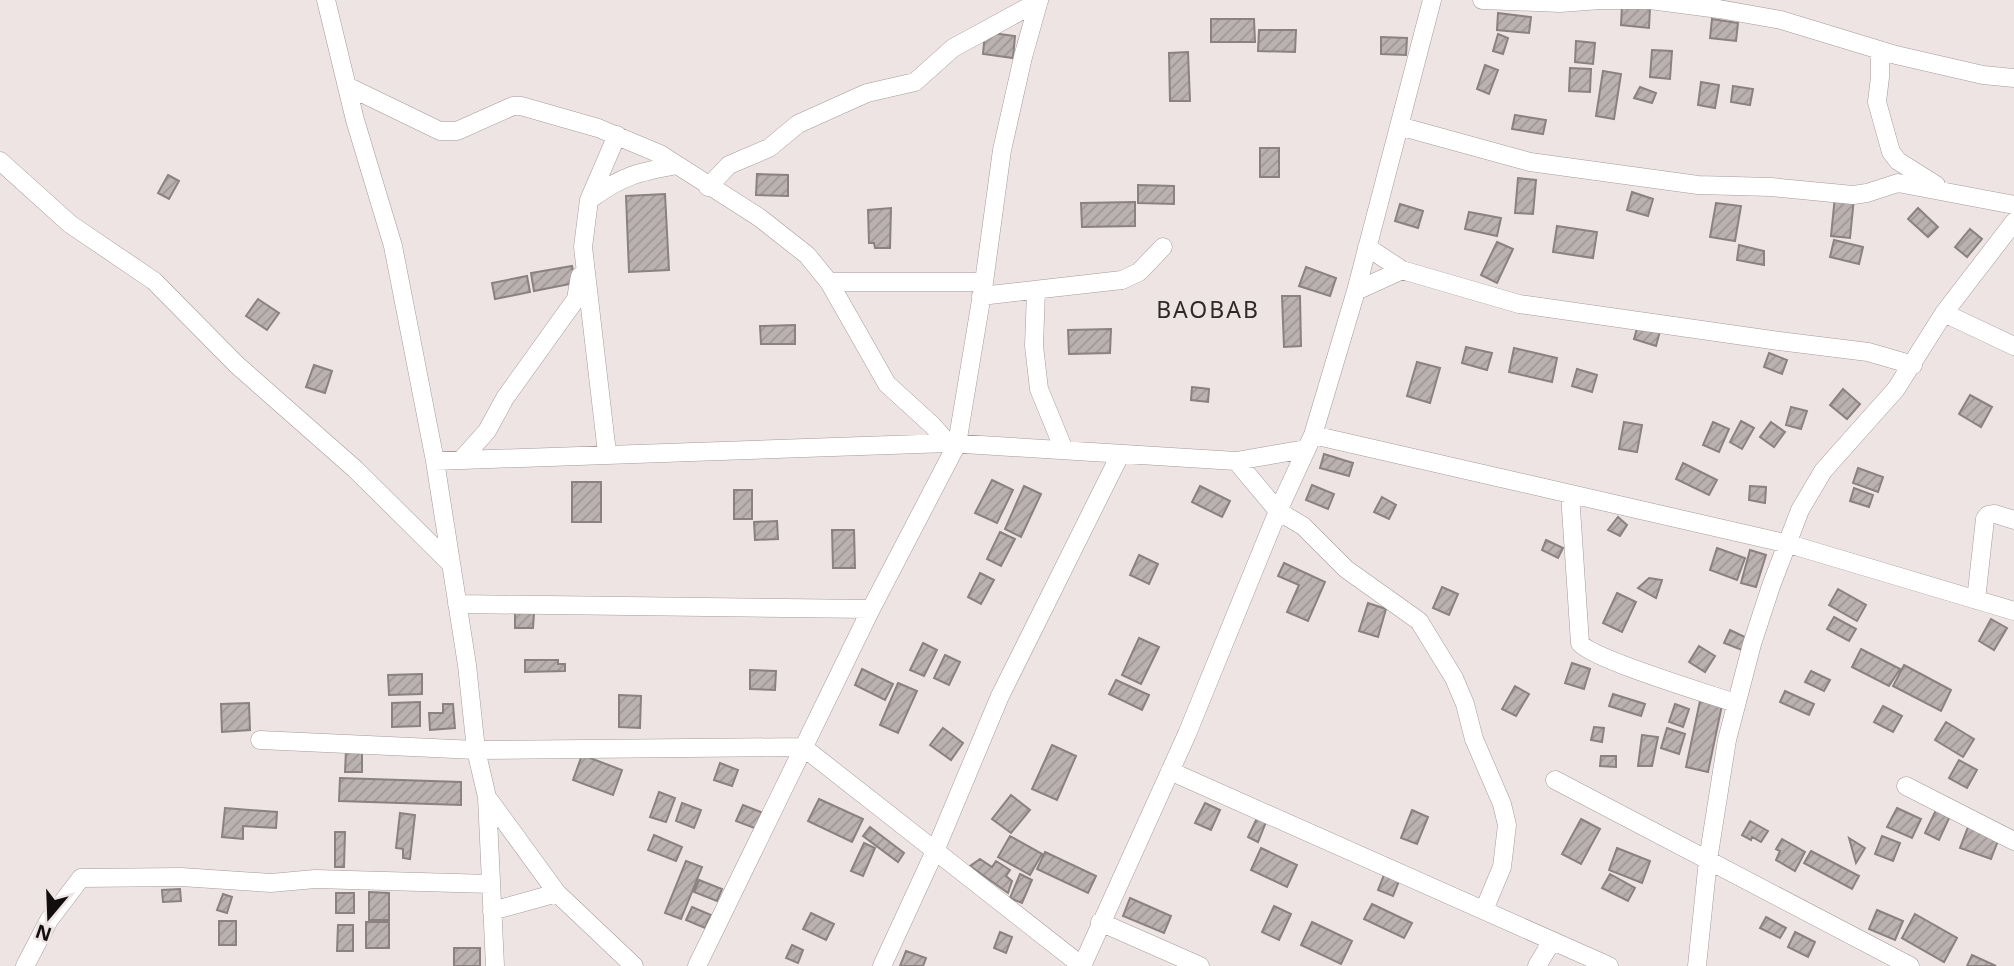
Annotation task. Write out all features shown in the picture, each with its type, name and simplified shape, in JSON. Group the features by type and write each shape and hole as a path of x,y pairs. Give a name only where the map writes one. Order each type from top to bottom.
{"street":[{"path":"326,0 347,86 393,246 435,461 476,750 487,797 495,966"},
{"path":"260,740 476,750 803,747 1082,966 1170,771 1278,511 1310,442 1356,291 1432,0"},
{"path":"1482,0 1560,3 1650,1 1719,9 1781,20 1880,50 1983,75 2014,78"},
{"path":"708,187 729,165 769,148 798,124 867,93 915,82 953,48 1039,1"},
{"path":"696,966 952,444 983,289 1002,150 1039,1"},
{"path":"1880,50 1877,102 1891,152 1899,161 1944,191"},
{"path":"347,86 440,131 457,131 513,106 521,106 617,135 660,154 760,218 807,255 829,282 887,384 952,444"},
{"path":"1399,126 1530,162 1699,185 1771,187 1853,195 1898,183 2014,205"},
{"path":"607,453 584,259 585,220 589,201 617,135"},
{"path":"0,161 70,224 154,281 237,365 355,469 450,563"},
{"path":"589,201 614,182 641,172 677,165"},
{"path":"1697,966 1708,860 1735,703 1771,586 1800,510 1823,471 1896,389 1944,313 2014,222"},
{"path":"829,282 1036,290 1122,280 1139,272 1163,247"},
{"path":"1367,247 1402,270 1519,304 1857,350 1913,365"},
{"path":"462,459 487,431 505,398 576,299 584,259"},
{"path":"1356,291 1402,270"},
{"path":"1036,290 1034,346 1039,388 1064,450"},
{"path":"1944,313 2014,346"},
{"path":"435,461 607,453 952,444 1236,461 1310,442 1570,494 1789,544 2014,611"},
{"path":"882,966 935,850 1000,696 1120,455"},
{"path":"1236,461 1278,511 1303,526 1346,569 1419,621 1454,677 1465,704 1474,739 1502,804 1507,825 1502,867 1483,910"},
{"path":"1570,494 1580,643 1584,648 1614,662 1735,703"},
{"path":"1976,600 1985,519 1995,513 2014,520"},
{"path":"457,604 871,609"},
{"path":"1170,771 1609,966"},
{"path":"1555,780 1910,966"},
{"path":"1906,786 2014,841"},
{"path":"487,797 557,893 635,966"},
{"path":"25,966 49,920 81,878 181,877 271,883 315,879 491,884"},
{"path":"492,911 557,893"},
{"path":"1100,922 1200,966"},
{"path":"1537,966 1552,941"}],"building":[{"path":"1622,6 1650,8 1649,28 1621,25"},
{"path":"1498,13 1531,17 1529,33 1497,30"},
{"path":"1211,19 1254,19 1255,42 1211,42"},
{"path":"1712,19 1738,23 1736,41 1710,38"},
{"path":"1259,30 1296,30 1295,52 1258,51"},
{"path":"985,32 1015,36 1013,58 983,54"},
{"path":"1498,34 1508,38 1503,54 1493,51"},
{"path":"1381,37 1407,38 1406,55 1381,54"},
{"path":"1576,41 1595,43 1593,64 1575,62"},
{"path":"1652,50 1672,51 1670,79 1650,77"},
{"path":"1188,52 1190,101 1170,101 1169,53"},
{"path":"1485,65 1498,70 1489,94 1477,89"},
{"path":"1570,68 1591,69 1590,92 1569,91"},
{"path":"1603,71 1621,74 1614,119 1596,116"},
{"path":"1701,82 1719,85 1715,108 1698,105"},
{"path":"1733,86 1753,89 1750,105 1731,102"},
{"path":"1640,87 1656,93 1652,103 1634,98"},
{"path":"1515,115 1546,120 1543,134 1512,129"},
{"path":"1260,148 1279,148 1279,177 1260,177"},
{"path":"757,174 788,175 788,196 756,195"},
{"path":"168,175 179,181 169,199 158,193"},
{"path":"1518,178 1536,180 1533,214 1515,213"},
{"path":"1138,185 1174,186 1174,204 1138,203"},
{"path":"1632,192 1653,199 1648,216 1627,210"},
{"path":"665,194 669,270 629,272 626,196"},
{"path":"1835,196 1854,198 1850,238 1831,236"},
{"path":"1135,202 1135,226 1082,227 1081,203"},
{"path":"1716,203 1741,206 1735,241 1710,237"},
{"path":"1400,204 1423,211 1418,228 1395,221"},
{"path":"891,208 890,248 875,248 874,243 869,243 868,210"},
{"path":"1918,208 1938,227 1928,237 1908,219"},
{"path":"1469,212 1501,218 1497,236 1465,229"},
{"path":"1557,226 1597,232 1593,258 1553,252"},
{"path":"1970,229 1982,239 1967,257 1955,247"},
{"path":"1834,240 1863,247 1859,264 1830,257"},
{"path":"1497,242 1513,249 1497,283 1481,275"},
{"path":"1739,245 1764,251 1764,265 1737,260"},
{"path":"572,266 575,283 534,291 531,273"},
{"path":"1306,267 1336,278 1330,296 1299,286"},
{"path":"527,276 530,292 495,299 492,283"},
{"path":"1282,296 1300,296 1301,346 1284,347"},
{"path":"258,299 279,313 267,330 246,316"},
{"path":"795,325 795,344 761,344 760,326"},
{"path":"1638,325 1660,331 1656,346 1634,339"},
{"path":"1111,329 1110,353 1069,354 1068,330"},
{"path":"1466,347 1492,353 1487,370 1462,363"},
{"path":"1514,348 1557,358 1552,382 1509,372"},
{"path":"1769,353 1787,360 1782,374 1764,367"},
{"path":"1417,362 1440,368 1430,403 1407,396"},
{"path":"314,365 332,371 325,393 306,387"},
{"path":"1577,369 1597,375 1592,392 1572,386"},
{"path":"1192,387 1209,389 1208,402 1191,400"},
{"path":"1843,389 1860,404 1847,419 1830,405"},
{"path":"1970,395 1992,407 1981,427 1959,414"},
{"path":"1791,407 1807,411 1801,429 1786,425"},
{"path":"1741,421 1754,428 1742,449 1730,442"},
{"path":"1624,422 1642,425 1637,452 1619,449"},
{"path":"1713,422 1729,429 1719,452 1703,445"},
{"path":"1771,422 1785,432 1774,447 1760,437"},
{"path":"1324,454 1353,463 1349,476 1320,468"},
{"path":"1683,463 1717,480 1709,495 1676,479"},
{"path":"1858,468 1883,477 1878,492 1853,483"},
{"path":"992,480 1013,490 997,523 975,513"},
{"path":"572,482 601,482 601,522 572,522"},
{"path":"1312,485 1334,494 1328,509 1306,500"},
{"path":"1024,486 1041,494 1021,537 1005,529"},
{"path":"1200,486 1230,501 1222,517 1192,502"},
{"path":"1750,486 1766,487 1765,503 1749,500"},
{"path":"1854,488 1873,495 1869,507 1850,501"},
{"path":"734,490 752,490 752,519 734,519"},
{"path":"1382,497 1396,505 1389,519 1374,512"},
{"path":"1618,517 1627,525 1620,536 1608,530"},
{"path":"777,521 778,539 755,540 754,522"},
{"path":"832,530 854,530 855,568 833,568"},
{"path":"1000,532 1015,539 1001,566 987,559"},
{"path":"1546,540 1563,548 1558,558 1542,550"},
{"path":"1717,548 1745,558 1737,580 1710,570"},
{"path":"1750,550 1766,555 1756,587 1741,583"},
{"path":"1139,555 1158,564 1149,584 1130,575"},
{"path":"1284,563 1325,582 1308,621 1287,612 1299,585 1278,576"},
{"path":"980,573 994,580 981,604 968,597"},
{"path":"1649,578 1662,580 1656,598 1638,588"},
{"path":"1442,587 1458,594 1449,615 1433,608"},
{"path":"1838,589 1866,605 1857,621 1829,605"},
{"path":"1617,593 1636,602 1622,632 1603,623"},
{"path":"1368,603 1386,609 1378,637 1359,631"},
{"path":"515,613 534,613 533,628 515,628"},
{"path":"1834,617 1856,629 1849,641 1827,629"},
{"path":"1991,619 2007,628 1994,650 1979,641"},
{"path":"1730,630 1747,638 1742,650 1724,643"},
{"path":"1139,638 1159,647 1141,684 1122,675"},
{"path":"923,643 937,650 924,676 910,670"},
{"path":"1699,646 1715,656 1705,672 1689,662"},
{"path":"1861,649 1900,669 1889,686 1852,667"},
{"path":"945,655 960,662 949,685 934,678"},
{"path":"525,660 558,660 558,664 565,664 565,671 525,672"},
{"path":"1572,663 1590,669 1584,689 1565,683"},
{"path":"1904,665 1951,690 1941,711 1893,686"},
{"path":"862,669 893,684 885,700 855,685"},
{"path":"750,670 776,671 775,690 750,689"},
{"path":"1811,671 1830,680 1824,691 1805,682"},
{"path":"422,674 422,694 389,695 388,675"},
{"path":"1116,680 1149,695 1142,710 1109,694"},
{"path":"898,683 917,691 898,733 880,725"},
{"path":"1515,686 1529,694 1516,716 1502,709"},
{"path":"1785,691 1814,704 1809,715 1780,702"},
{"path":"1613,694 1645,704 1641,716 1609,706"},
{"path":"619,695 641,696 640,728 619,727"},
{"path":"1700,701 1722,705 1708,772 1686,767"},
{"path":"420,702 420,726 392,727 392,703"},
{"path":"249,703 250,730 222,732 221,704"},
{"path":"443,704 453,704 455,728 430,730 429,713 443,713"},
{"path":"1675,704 1689,709 1683,727 1669,722"},
{"path":"1883,706 1902,716 1893,732 1874,722"},
{"path":"1946,722 1974,739 1963,757 1935,740"},
{"path":"1594,727 1604,728 1602,742 1591,740"},
{"path":"943,728 963,743 951,760 930,745"},
{"path":"1667,728 1685,734 1679,754 1661,748"},
{"path":"1642,735 1658,737 1652,766 1638,766"},
{"path":"1052,745 1076,756 1057,800 1032,789"},
{"path":"346,750 362,751 362,772 345,772"},
{"path":"582,755 622,770 613,795 573,780"},
{"path":"1601,756 1616,756 1616,767 1600,766"},
{"path":"1959,760 1977,770 1967,788 1949,778"},
{"path":"720,763 738,770 732,786 714,780"},
{"path":"340,778 461,782 461,805 339,801"},
{"path":"659,792 675,798 666,822 650,817"},
{"path":"1011,795 1030,810 1011,833 992,819"},
{"path":"819,799 863,819 852,842 808,821"},
{"path":"682,803 701,810 694,828 676,821"},
{"path":"1205,803 1220,810 1211,830 1195,823"},
{"path":"743,805 763,813 757,829 736,821"},
{"path":"225,808 277,812 276,828 243,826 243,839 222,837"},
{"path":"1897,808 1921,819 1912,838 1887,827"},
{"path":"1412,810 1428,817 1417,844 1401,838"},
{"path":"1936,810 1950,816 1939,840 1925,833"},
{"path":"400,813 415,815 410,859 403,858 403,849 396,848"},
{"path":"1257,818 1266,822 1258,842 1248,837"},
{"path":"1581,819 1600,829 1581,864 1562,854"},
{"path":"1750,821 1768,831 1761,842 1742,835"},
{"path":"870,827 904,853 898,862 863,836"},
{"path":"1968,827 1999,838 1991,859 1960,848"},
{"path":"335,832 345,832 344,867 335,867"},
{"path":"654,835 682,847 676,861 648,850"},
{"path":"1010,836 1042,854 1030,875 998,857"},
{"path":"1882,836 1900,843 1893,861 1875,854"},
{"path":"1849,838 1865,848 1856,863"},
{"path":"1782,839 1805,852 1795,871 1776,860 1780,851 1776,849"},
{"path":"864,843 875,848 863,876 851,871"},
{"path":"1261,848 1297,865 1287,887 1251,870"},
{"path":"1617,848 1650,861 1642,883 1609,870"},
{"path":"1811,851 1859,876 1852,889 1804,863"},
{"path":"1045,852 1096,876 1088,893 1037,869"},
{"path":"980,859 992,867 996,861 1010,870 1006,876 1012,881 1008,893 970,866"},
{"path":"686,861 702,867 681,919 665,913"},
{"path":"1386,870 1401,876 1393,896 1378,890"},
{"path":"1020,874 1032,880 1022,903 1010,898"},
{"path":"1610,874 1635,888 1628,901 1602,888"},
{"path":"699,880 722,889 717,901 694,892"},
{"path":"180,889 181,901 163,902 162,890"},
{"path":"369,892 389,893 389,920 369,920"},
{"path":"336,893 354,893 354,913 336,913"},
{"path":"223,894 232,897 227,913 217,910"},
{"path":"1130,898 1171,916 1164,933 1123,916"},
{"path":"1372,904 1412,923 1404,938 1364,919"},
{"path":"1274,906 1291,914 1279,940 1262,932"},
{"path":"692,907 711,915 705,928 686,920"},
{"path":"1877,910 1903,921 1895,940 1869,929"},
{"path":"811,913 834,924 826,940 803,929"},
{"path":"1915,914 1957,938 1944,962 1902,938"},
{"path":"1766,917 1786,928 1780,938 1760,928"},
{"path":"219,921 236,921 236,945 219,945"},
{"path":"366,922 389,922 389,948 366,948"},
{"path":"1312,922 1352,941 1341,964 1301,945"},
{"path":"338,925 353,925 353,951 337,951"},
{"path":"1000,932 1012,937 1006,953 994,948"},
{"path":"1795,932 1815,942 1808,957 1788,947"},
{"path":"792,945 803,950 798,963 786,958"},
{"path":"454,948 480,948 480,966 454,966"},
{"path":"906,951 926,958 923,966 900,966"},
{"path":"1972,955 1996,966 1967,966"}],"district":[{"name":"BAOBAB","path":"1208,310"}]}
